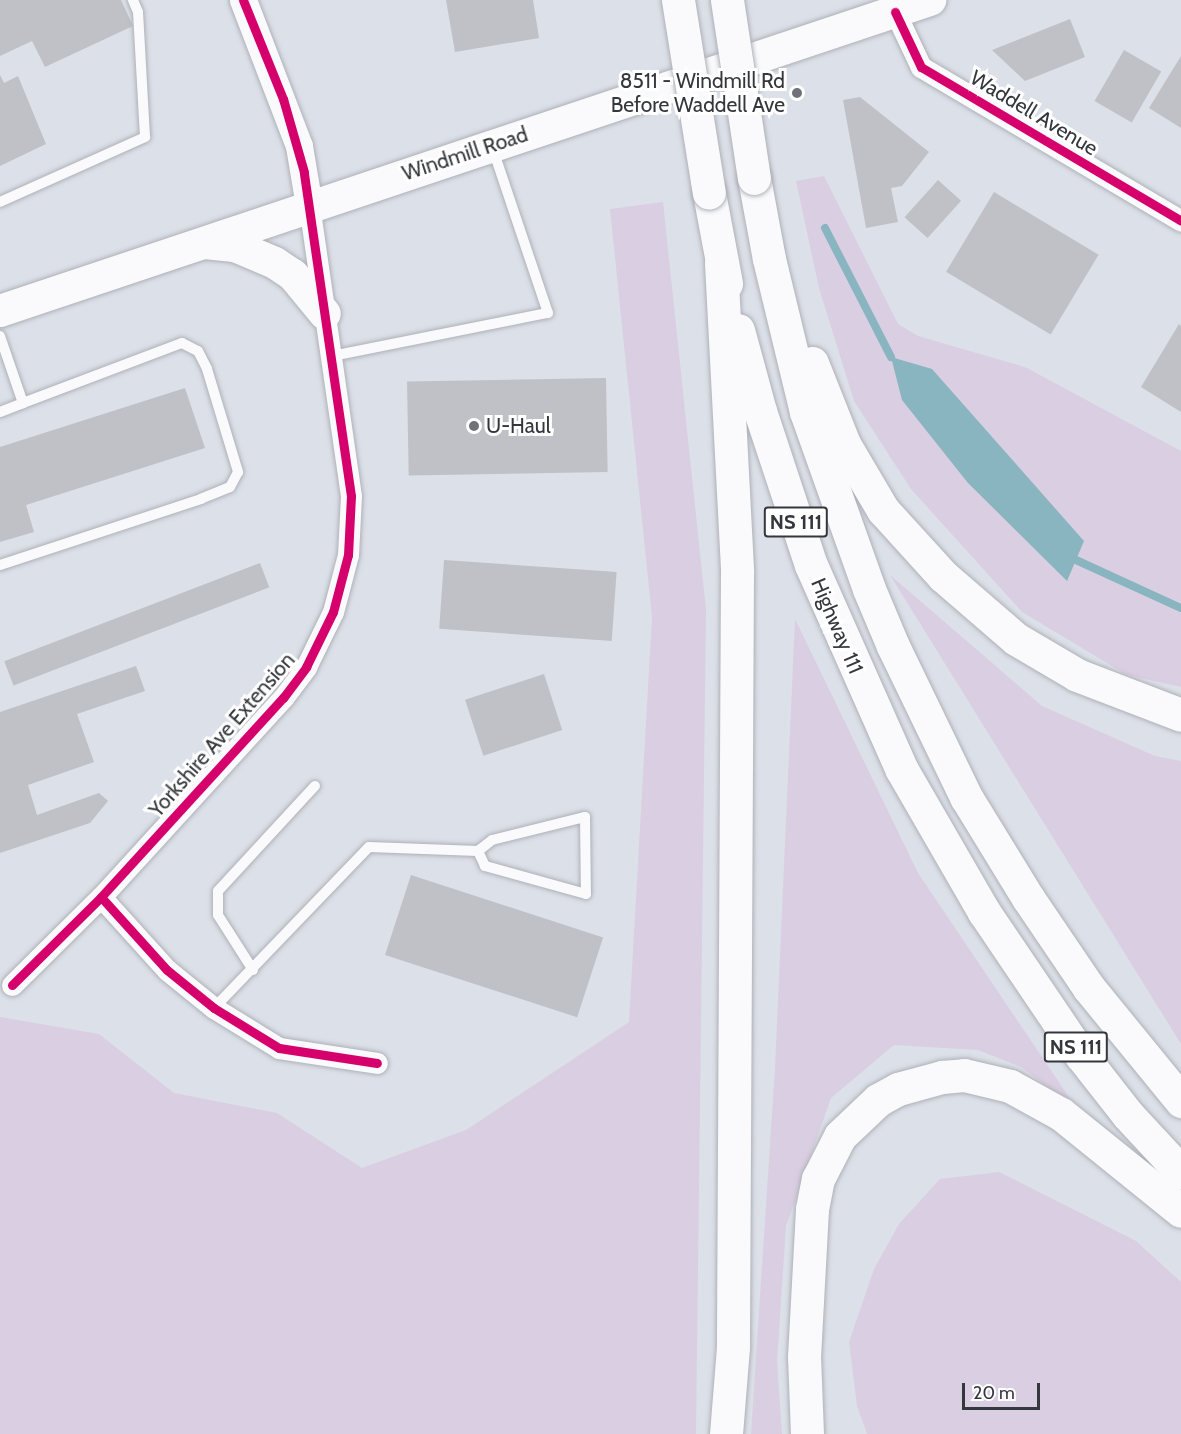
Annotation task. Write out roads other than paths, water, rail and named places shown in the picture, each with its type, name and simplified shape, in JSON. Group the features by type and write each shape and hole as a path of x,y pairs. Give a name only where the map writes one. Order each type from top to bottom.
{"highway":[{"name":"Highway 111","path":"678,0 721,263 760,411 811,565 902,770 984,912 1081,1055 1128,1115 1181,1172"},
{"name":"Highway 111","path":"727,0 754,178 769,259 806,412 868,589 929,723 966,797 1028,898 1089,988 1181,1101"},
{"path":"769,259 844,444 884,510 943,576 1026,645 1077,675 1181,715"},
{"path":"721,263 737,572 733,1347 726,1434"},
{"path":"807,1434 804,1357 812,1209 818,1179 840,1136 878,1100 898,1089 942,1077 964,1075 1010,1086 1061,1114 1181,1211"}],"main road":[{"name":"Windmill Road","path":"0,310 930,0"},
{"path":"201,243 235,246 275,263 293,275 326,314"}],"street":[{"path":"243,0 299,146 309,206"},
{"name":"Waddell Avenue","path":"895,12 921,67 1181,221"},
{"name":"Yorkshire Ave Extension","path":"12,985 101,897 283,698 306,667 333,612 348,555 351,496 309,206"},
{"path":"101,897 167,970 214,1008 279,1048 377,1063"}],"lane":[{"path":"0,202 146,137 138,12 133,0"},
{"path":"332,356 548,313 492,147"},
{"path":"0,336 23,404"},
{"path":"0,412 182,343 198,351 207,369 238,472 230,487 201,499 0,565"},
{"path":"253,970 218,915 218,891 315,786"},
{"path":"214,1008 369,847 478,851 492,840 585,818 586,894 484,866 478,851"}],"water":[{"path":"891,357 932,369 1084,541 1067,581 968,483 902,400"}],"waterway":[{"path":"825,228 891,357"},
{"path":"1076,560 1181,608"}],"place":[{"name":"8511 - Windmill Rd Before Waddell Ave","path":"797,93"},
{"name":"U-Haul","path":"474,426"}]}
